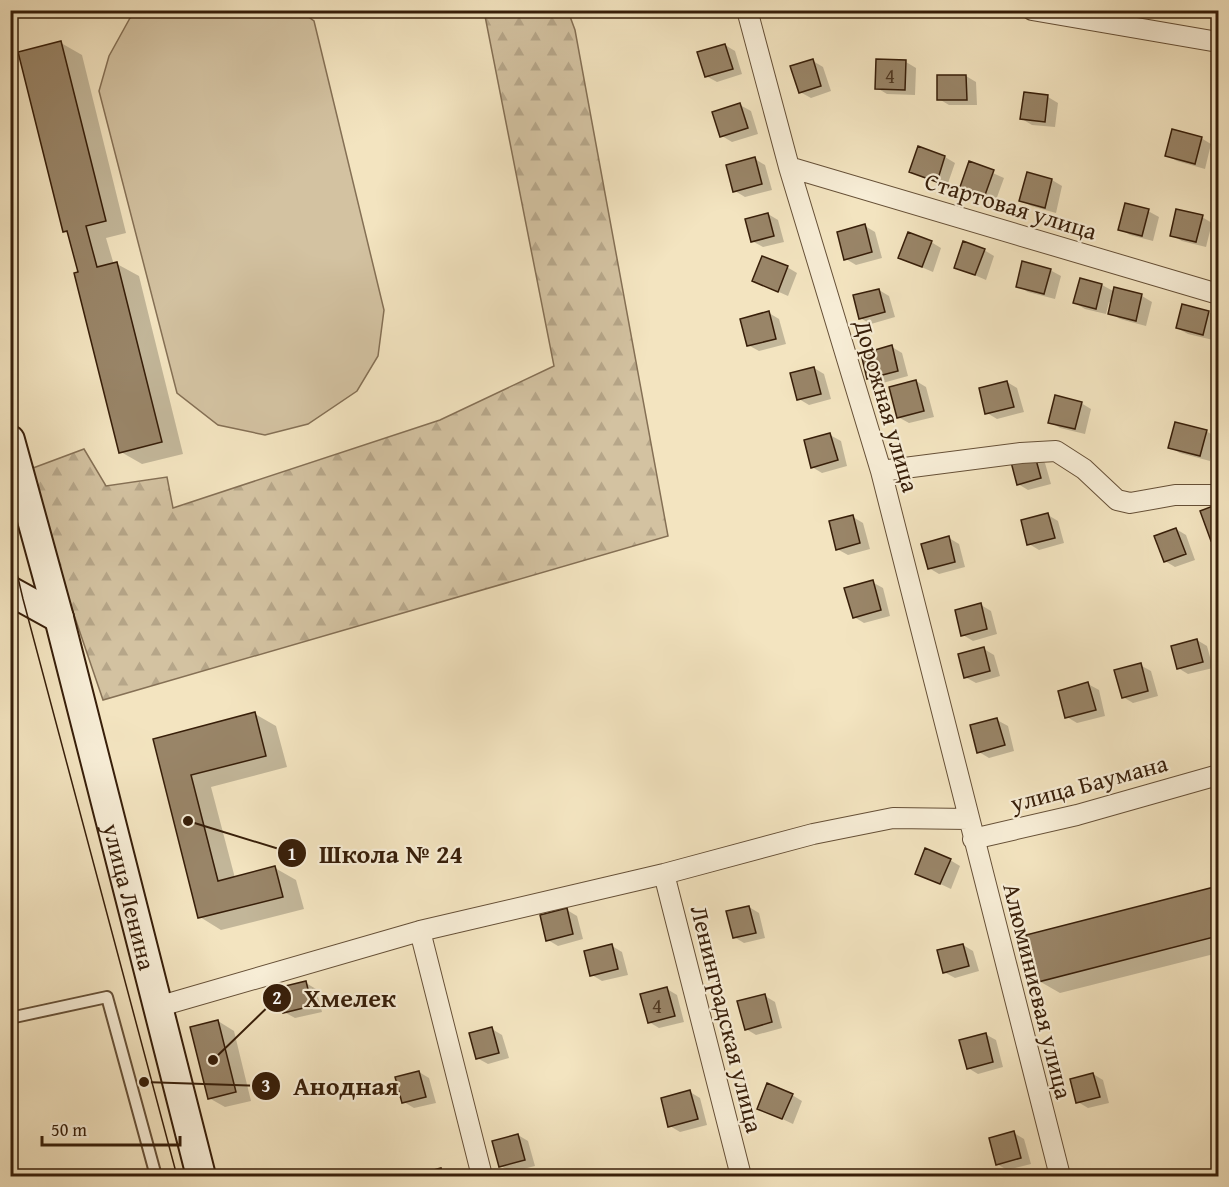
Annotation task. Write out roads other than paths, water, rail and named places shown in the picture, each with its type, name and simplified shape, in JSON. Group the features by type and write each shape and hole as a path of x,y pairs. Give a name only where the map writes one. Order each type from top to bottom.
{"main road":[{"name":"улица Ленина","path":"10,440 59,618 201,1176"},
{"path":"11,592 59,618"}],"street":[{"name":"Дорожная улица","path":"747,10 789,167 881,471 969,819"},
{"path":"1032,10 1218,42"},
{"name":"Стартовая улица","path":"789,167 1218,294"},
{"path":"881,471 1021,453 1056,451 1084,469 1117,500 1130,502 1175,495 1218,495"},
{"name":"улица Баумана","path":"973,839 1077,815 1218,776"},
{"path":"157,1007 420,931 664,874 813,834 893,818 969,819"},
{"name":"Алюминиевая улица","path":"969,819 1060,1176"},
{"name":"Ленинградская улица","path":"664,874 741,1176"},
{"path":"420,931 482,1176"}],"lane":[{"path":"10,1018 107,997 156,1176"}],"tram line":[{"path":"10,544 177,1176"}],"place":[{"name":"Школа № 24","path":"188,821"},
{"name":"Хмелек","path":"213,1060"},
{"name":"Анодная","path":"144,1082"}]}
